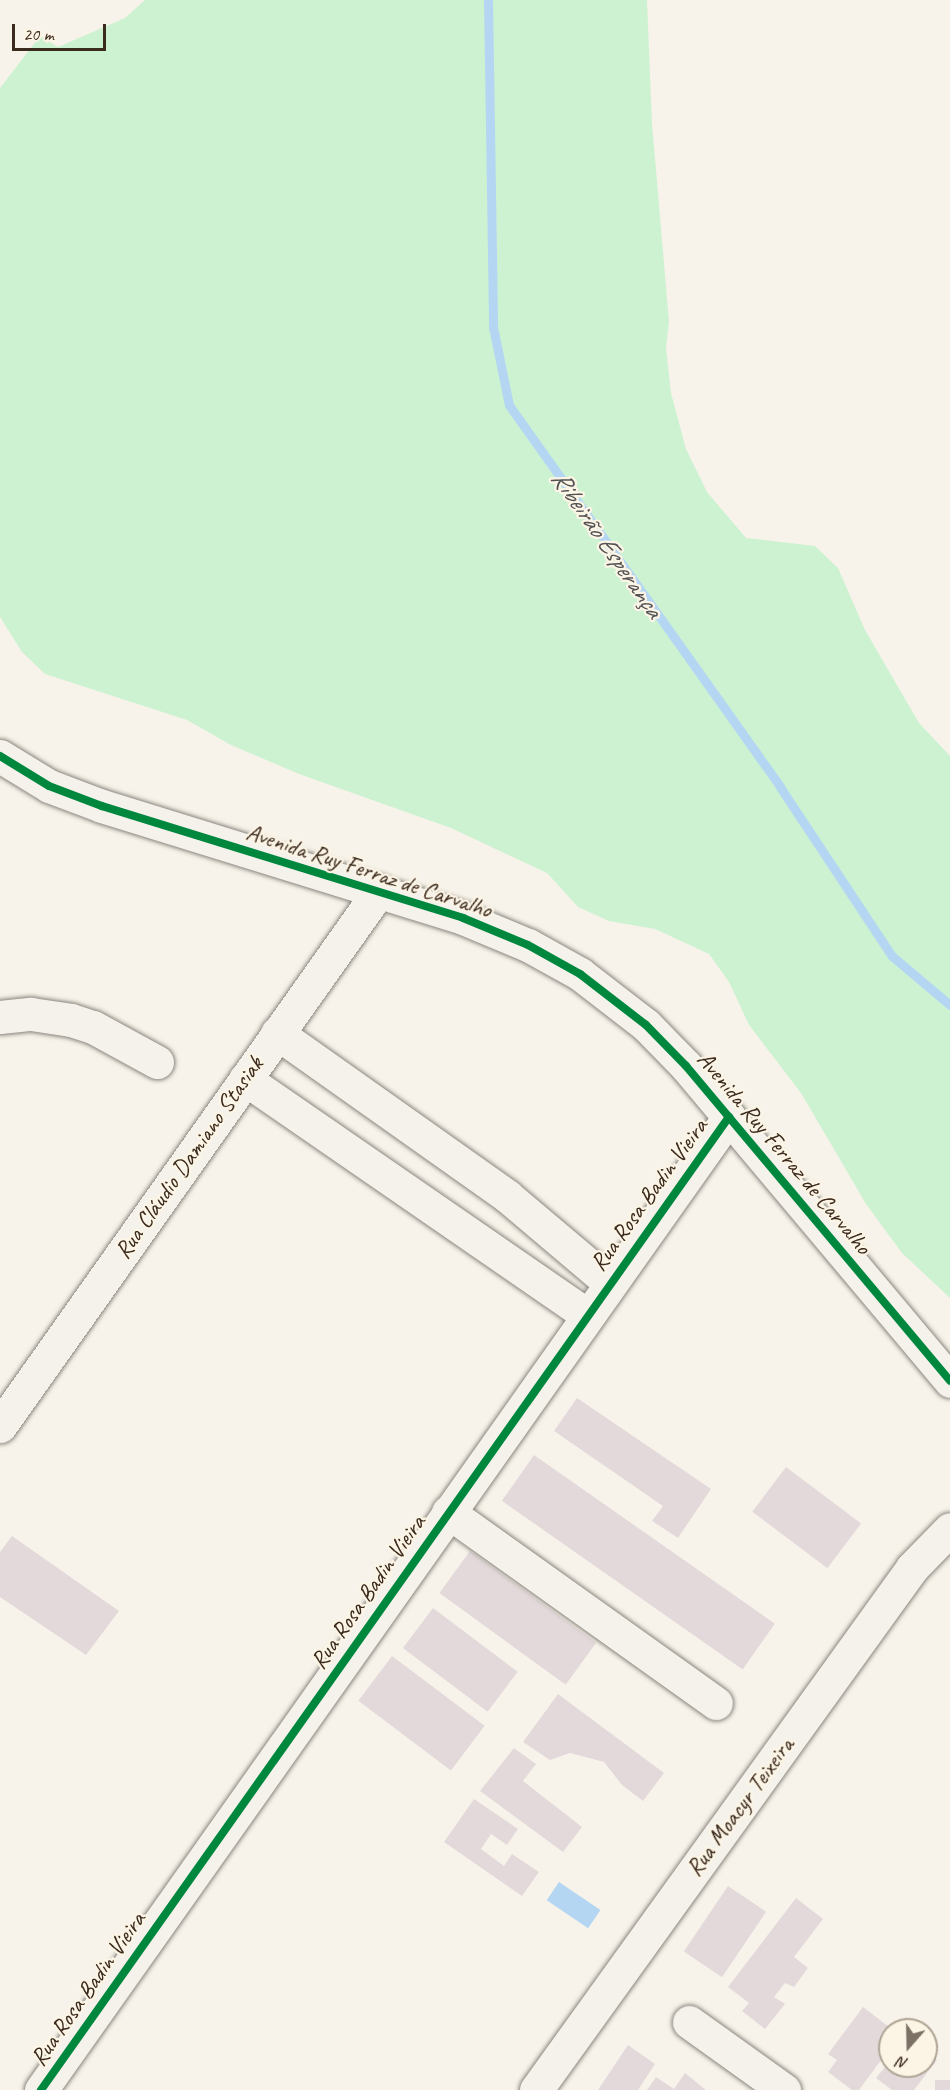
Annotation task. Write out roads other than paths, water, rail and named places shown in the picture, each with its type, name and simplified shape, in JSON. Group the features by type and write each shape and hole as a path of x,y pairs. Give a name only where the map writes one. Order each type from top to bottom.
{"street":[{"name":"Avenida Ruy Ferraz de Carvalho","path":"0,756 49,786 102,806 463,918 528,945 580,974 646,1025 729,1117 950,1381"},
{"name":"Rua Cláudio Damiano Stasiak","path":"0,1426 379,891"},
{"path":"0,1017 31,1014 71,1020 93,1027 157,1062"},
{"path":"277,1033 507,1196 610,1283"},
{"path":"245,1079 587,1315"},
{"name":"Rua Rosa Badin Vieira","path":"41,2090 729,1117"},
{"path":"448,1512 716,1704"},
{"name":"Rua Moacyr Teixeira","path":"536,2090 912,1568 930,1545 950,1529"},
{"path":"689,2022 784,2090"}],"water":[{"path":"559,1882 600,1910 588,1928 547,1900"}],"waterway":[{"name":"Ribeirão Esperança","path":"488,0 493,327 509,405 780,787 892,956 950,1005"}]}
